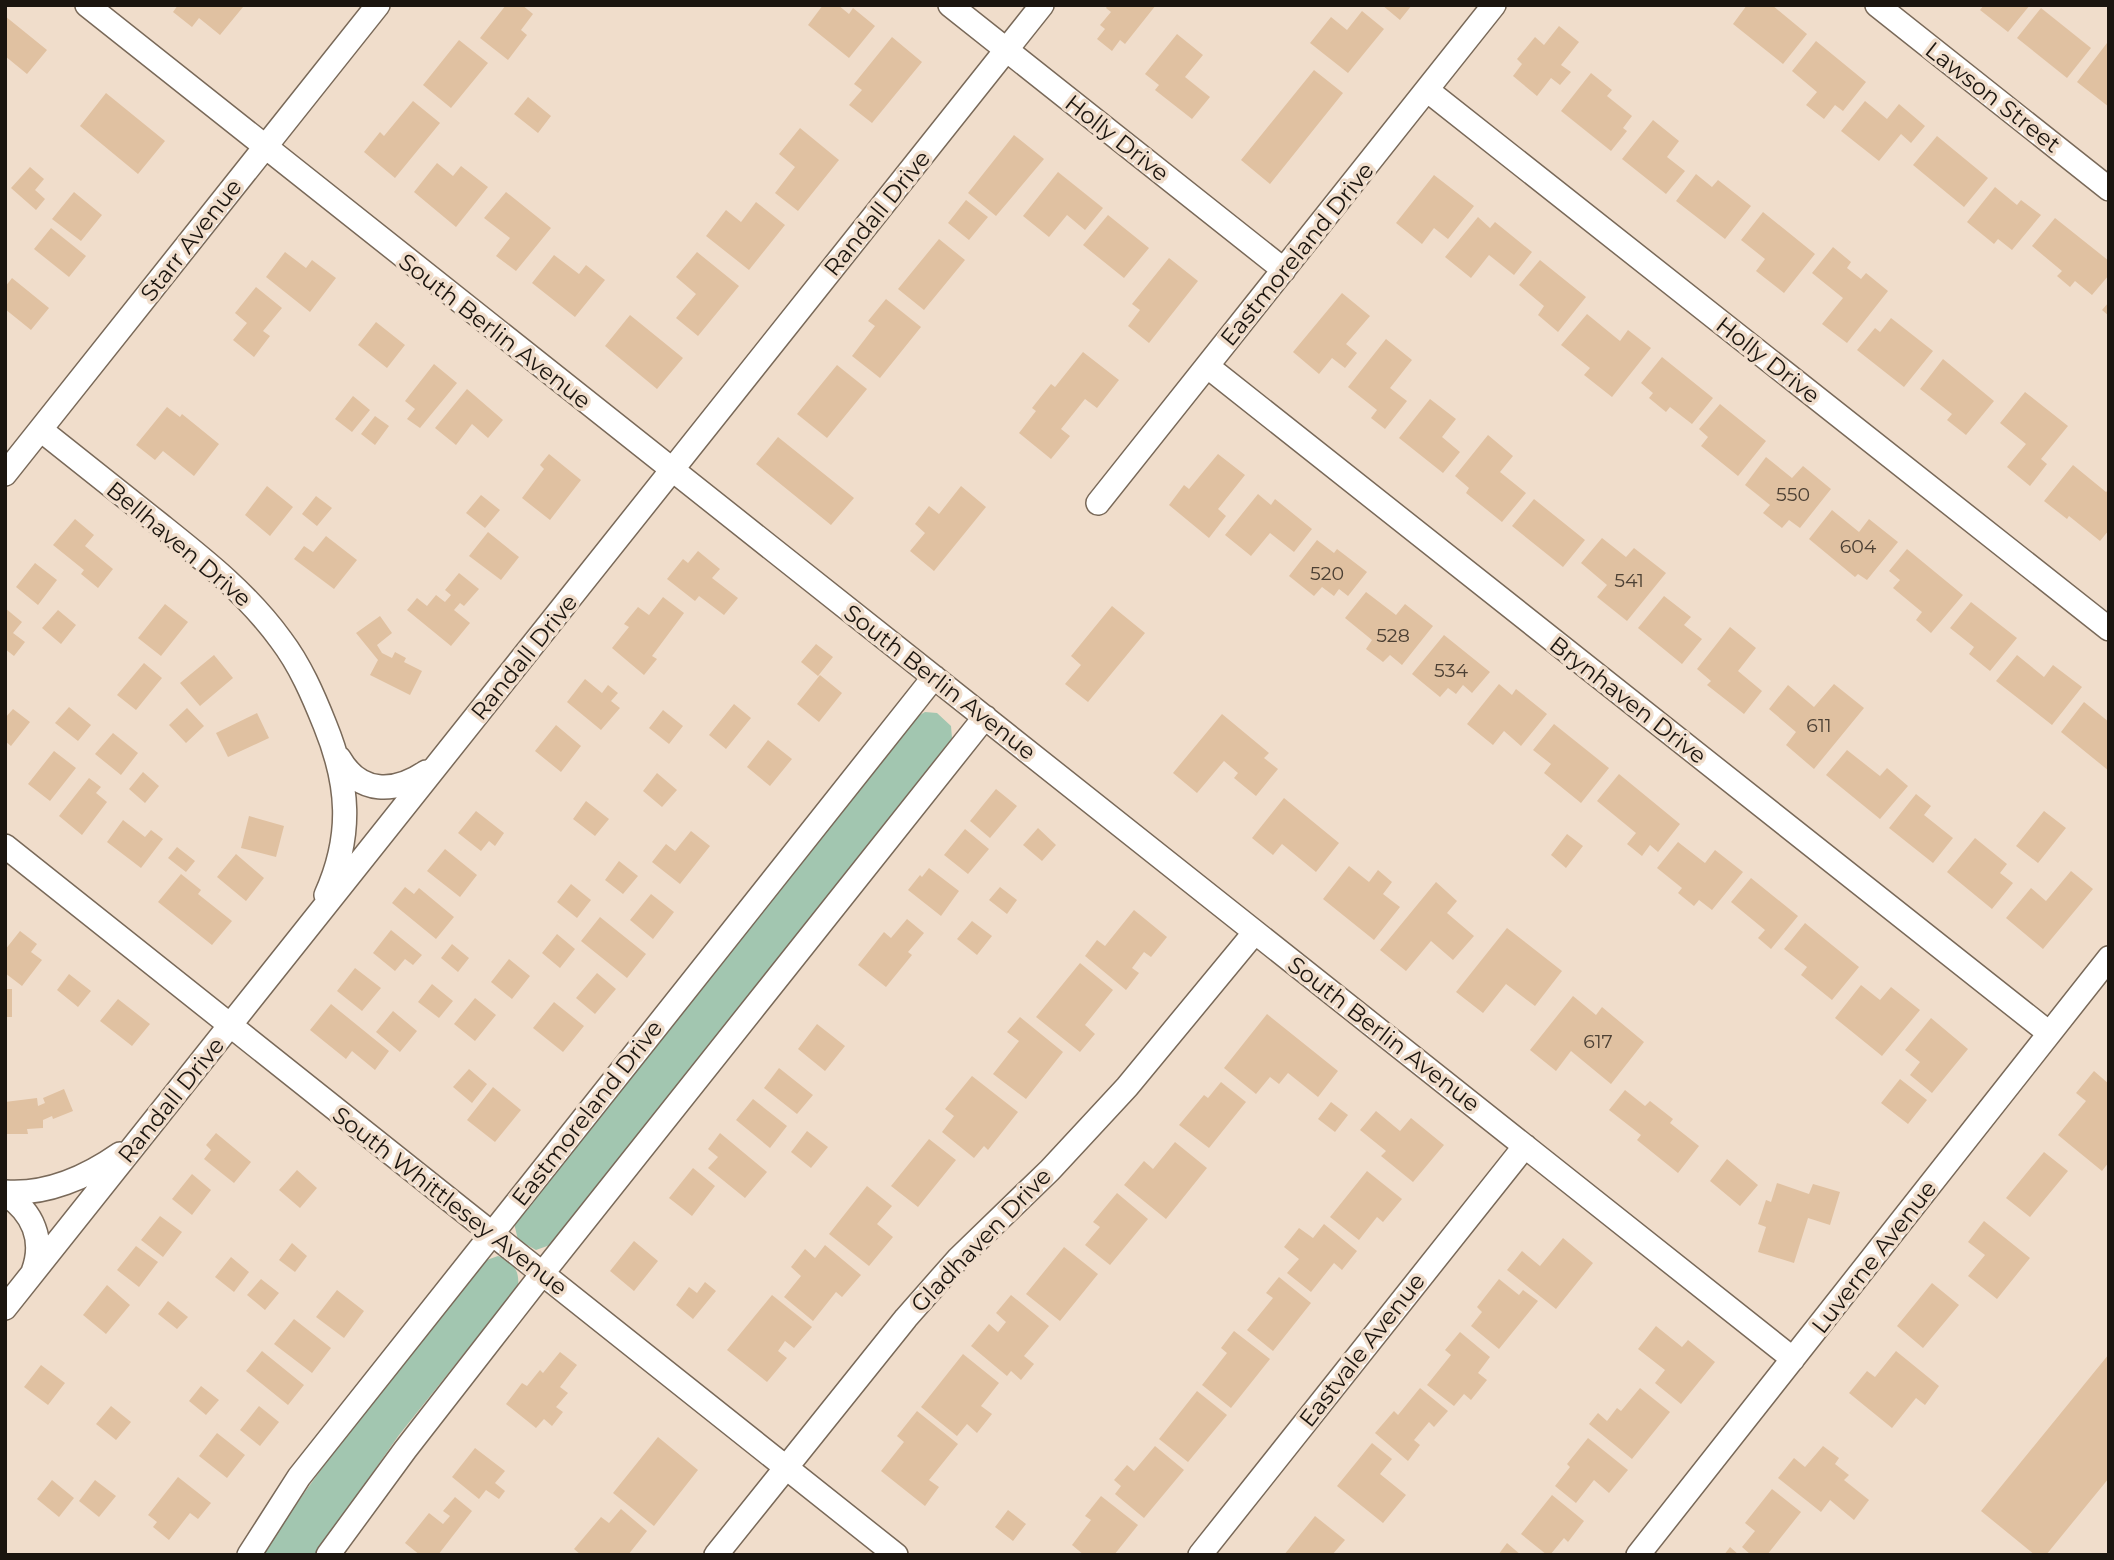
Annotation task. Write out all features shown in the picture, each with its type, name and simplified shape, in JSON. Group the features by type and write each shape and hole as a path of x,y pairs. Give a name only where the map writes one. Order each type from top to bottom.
{"street":[{"name":"South Berlin Avenue","path":"87,5 1793,1359"},
{"name":"Starr Avenue","path":"5,474 378,5"},
{"name":"Holly Drive","path":"950,5 1284,270"},
{"name":"Randall Drive","path":"5,1308 1042,5"},
{"name":"Eastmoreland Drive","path":"1098,503 1494,5"},
{"name":"Lawson Street","path":"1877,5 2109,189"},
{"name":"Holly Drive","path":"1427,90 2109,629"},
{"name":"Brynhaven Drive","path":"1208,366 2049,1033"},
{"name":"Bellhaven Drive","path":"41,430 215,568 260,612 300,671 321,715 344,786 343,836 337,867 314,920"},
{"name":"Eastmoreland Drive","path":"249,1555 299,1477 934,677"},
{"path":"328,1555 405,1450 542,1273 985,717"},
{"name":"Bellhaven Drive","path":"334,749 341,762 354,776 382,787 402,785 437,765"},
{"name":"South Whittlesey Avenue","path":"5,846 896,1555"},
{"name":"Gladhaven Drive","path":"716,1555 906,1318 958,1259 1050,1170 1128,1087 1255,932"},
{"name":"Luverne Avenue","path":"1638,1555 2109,958"},
{"path":"5,1193 63,1184 100,1168 138,1141"},
{"name":"Eastvale Avenue","path":"1200,1555 1525,1146"},
{"path":"5,1193 30,1215 36,1229 38,1255 30,1277"}],"green space":[{"path":"925,712 937,713 951,726 952,738 946,749 560,1234 550,1245 536,1250 518,1240 514,1223 913,719"},
{"path":"498,1256 514,1267 518,1275 518,1286 399,1435 315,1555 262,1555 341,1442 481,1262"}],"building":[{"path":"178,5 243,7 220,35 199,18 192,27 173,12"},
{"path":"506,5 522,5 533,14 521,30 527,35 508,60 480,38"},
{"path":"823,5 838,5 849,14 853,8 875,26 849,58 808,25"},
{"path":"1108,5 1156,5 1125,44 1120,40 1112,51 1097,39 1105,29 1100,25 1111,12 1106,8"},
{"path":"1382,5 1412,5 1400,20"},
{"path":"1747,5 1772,5 1807,34 1783,64 1733,24"},
{"path":"1984,5 2030,5 2008,32 1980,10"},
{"path":"2041,8 2091,48 2067,78 2017,38"},
{"path":"1362,11 1384,29 1348,73 1310,43 1331,17 1347,30"},
{"path":"5,16 47,50 27,74 5,56"},
{"path":"1559,26 1579,42 1561,65 1571,72 1560,85 1551,78 1537,96 1513,76 1522,64 1517,59 1535,37 1544,45"},
{"path":"1177,34 1203,55 1185,77 1210,97 1192,119 1155,90 1159,85 1145,74"},
{"path":"892,37 922,62 872,123 849,105 862,90 854,84"},
{"path":"459,40 488,63 451,108 423,85"},
{"path":"1816,41 1866,82 1843,111 1835,105 1824,119 1806,105 1817,92 1792,71"},
{"path":"2107,43 2109,45 2109,107 2077,82"},
{"path":"1314,70 1343,93 1270,184 1241,160"},
{"path":"1591,73 1612,90 1607,96 1632,116 1623,128 1627,131 1611,151 1561,111"},
{"path":"106,93 165,141 138,174 80,126"},
{"path":"528,97 551,116 538,133 514,114"},
{"path":"413,101 440,123 395,178 364,152 380,132 384,136"},
{"path":"1865,101 1887,119 1899,104 1925,126 1911,143 1901,134 1879,161 1841,131"},
{"path":"1653,120 1679,141 1667,157 1685,171 1666,194 1622,159"},
{"path":"800,128 839,160 798,211 775,193 795,167 779,154"},
{"path":"1014,135 1044,159 996,216 968,193"},
{"path":"1937,136 1988,178 1964,207 1913,165"},
{"path":"437,163 453,176 461,166 488,187 456,227 414,192"},
{"path":"30,167 44,179 35,190 45,199 36,210 11,188"},
{"path":"1058,172 1103,208 1085,230 1067,215 1049,237 1023,216"},
{"path":"1696,174 1712,187 1718,180 1751,206 1725,239 1676,201"},
{"path":"1434,175 1474,206 1448,239 1434,228 1422,244 1396,223"},
{"path":"1995,187 2017,205 2021,200 2041,215 2012,250 1998,239 1994,244 1967,222"},
{"path":"74,192 102,215 81,241 52,219"},
{"path":"506,192 551,228 516,271 496,256 510,238 484,218"},
{"path":"966,200 988,217 969,240 948,223"},
{"path":"756,202 785,225 749,270 706,236 726,210 741,222"},
{"path":"1763,212 1815,254 1784,293 1756,271 1765,259 1741,240"},
{"path":"1108,215 1149,248 1124,278 1083,245"},
{"path":"1478,217 1490,228 1495,222 1532,252 1514,275 1489,255 1471,278 1445,257"},
{"path":"2055,218 2109,261 2109,275 2092,295 2075,281 2070,287 2057,276 2062,271 2032,246"},
{"path":"51,228 86,256 69,277 34,249"},
{"path":"939,239 965,260 924,310 898,289"},
{"path":"1833,247 1851,262 1847,268 1861,279 1866,273 1888,291 1847,343 1822,324 1843,298 1812,273"},
{"path":"285,252 306,268 312,260 336,278 310,312 266,277"},
{"path":"697,252 739,286 698,336 676,318 696,294 676,277"},
{"path":"554,255 579,274 586,265 605,280 575,317 532,283"},
{"path":"1169,258 1198,281 1149,343 1128,326 1140,310 1132,304"},
{"path":"1540,260 1586,297 1558,332 1538,315 1544,306 1519,285"},
{"path":"12,278 49,308 31,330 5,309 5,287"},
{"path":"256,287 282,308 263,331 270,336 254,357 233,340 247,323 235,313"},
{"path":"1342,293 1370,316 1346,344 1357,353 1345,368 1332,358 1319,374 1293,352"},
{"path":"886,299 921,327 880,378 852,356 875,326 868,321"},
{"path":"2109,302 2109,316 2102,310"},
{"path":"1587,314 1620,341 1628,330 1651,348 1612,397 1584,375 1590,368 1561,345"},
{"path":"630,315 683,358 657,389 605,346"},
{"path":"1891,318 1933,351 1904,387 1857,350 1875,328 1880,332"},
{"path":"376,322 405,345 387,368 358,345"},
{"path":"1386,339 1412,360 1390,388 1407,401 1385,429 1371,418 1377,410 1348,387"},
{"path":"1083,352 1119,380 1097,408 1085,399 1061,429 1070,436 1051,459 1019,433 1036,411 1032,408 1051,384 1055,387"},
{"path":"1662,357 1713,398 1692,424 1670,407 1666,412 1649,398 1653,393 1641,383"},
{"path":"1943,359 1994,401 1966,435 1947,420 1952,414 1920,389"},
{"path":"434,364 457,383 420,428 407,419 415,409 405,401"},
{"path":"837,365 867,389 827,438 797,414"},
{"path":"467,389 503,420 488,438 472,424 456,445 435,428"},
{"path":"2025,392 2068,426 2041,459 2047,464 2030,486 2007,467 2026,444 2000,423"},
{"path":"353,396 370,410 352,432 335,419"},
{"path":"1430,399 1456,419 1442,437 1460,452 1443,473 1399,438"},
{"path":"1720,404 1766,441 1738,476 1701,446 1708,437 1699,429"},
{"path":"167,407 180,417 182,414 219,444 194,476 163,451 155,460 136,445"},
{"path":"375,416 389,426 375,445 361,434"},
{"path":"1488,435 1513,456 1500,472 1526,493 1502,522 1466,493 1469,488 1455,476"},
{"path":"778,437 854,498 831,525 756,464"},
{"path":"549,454 581,480 550,520 522,498 544,469 540,465"},
{"path":"1218,454 1245,475 1218,509 1226,516 1209,538 1169,505 1184,485 1189,489"},
{"path":"1766,457 1792,478 1803,466 1831,489 1800,528 1789,520 1782,528 1763,513 1770,505 1745,485"},
{"path":"2073,465 2106,492 2109,489 2109,530 2100,541 2069,516 2067,519 2044,501"},
{"path":"267,486 293,507 270,536 245,515"},
{"path":"961,486 986,507 934,571 910,551 925,533 915,524 929,506 939,514"},
{"path":"1258,494 1271,505 1275,499 1312,529 1294,552 1270,533 1251,556 1225,535"},
{"path":"481,495 500,510 485,528 466,513"},
{"path":"316,496 332,508 317,526 302,514"},
{"path":"1534,499 1585,540 1563,567 1512,526"},
{"path":"1832,510 1859,532 1869,519 1898,542 1867,580 1858,574 1855,577 1809,539"},
{"path":"75,519 94,535 85,546 113,569 98,588 81,574 84,570 53,545"},
{"path":"488,532 519,557 501,580 469,556"},
{"path":"326,536 357,560 334,589 294,559 304,546 313,552"},
{"path":"1602,538 1626,557 1634,548 1666,573 1627,621 1597,597 1607,585 1581,563"},
{"path":"1317,540 1334,553 1337,549 1367,572 1348,596 1339,589 1334,596 1322,587 1314,596 1289,576"},
{"path":"1907,549 1963,595 1931,633 1916,620 1922,612 1893,588 1900,580 1889,571"},
{"path":"698,551 720,569 712,578 738,598 724,615 699,596 695,601 667,579 683,559 688,563"},
{"path":"35,563 57,580 38,605 16,587"},
{"path":"459,573 479,589 464,606 460,603 454,610 470,623 451,646 407,610 417,598 427,606 436,595 445,602 451,595 445,590"},
{"path":"1366,592 1396,615 1405,604 1433,626 1402,665 1390,655 1383,662 1366,649 1372,640 1345,618"},
{"path":"1664,596 1691,617 1684,625 1702,639 1682,664 1638,628"},
{"path":"663,597 684,613 652,656 657,659 644,675 612,648 629,627 624,624 638,607 649,615"},
{"path":"1971,602 2017,638 1990,671 1969,654 1974,647 1950,628"},
{"path":"165,604 188,622 161,656 138,638"},
{"path":"1112,606 1145,633 1088,702 1065,684 1081,665 1071,656"},
{"path":"5,608 22,622 13,633 25,642 14,656 5,649"},
{"path":"58,610 76,625 61,644 42,628"},
{"path":"380,616 392,633 377,645 382,653 392,658 395,652 406,658 404,662 422,671 410,695 370,675 378,660 356,633"},
{"path":"1730,627 1756,648 1738,671 1762,691 1744,714 1707,685 1711,681 1697,669"},
{"path":"1444,635 1490,672 1472,693 1463,685 1456,694 1448,688 1440,697 1412,674"},
{"path":"816,644 833,657 818,676 801,662"},
{"path":"214,655 233,678 200,706 180,683"},
{"path":"2017,655 2044,677 2053,665 2082,687 2052,725 1996,681"},
{"path":"144,663 162,678 136,710 117,695"},
{"path":"820,675 842,693 819,722 797,704"},
{"path":"585,679 602,693 608,685 618,693 611,701 620,708 601,730 567,702"},
{"path":"1499,684 1512,695 1516,689 1547,714 1521,746 1504,731 1493,745 1467,724"},
{"path":"1834,684 1864,708 1814,769 1786,745 1796,732 1769,709 1788,685 1814,707"},
{"path":"2084,702 2109,722 2109,771 2061,732"},
{"path":"734,704 751,718 726,749 709,735"},
{"path":"69,707 91,725 78,741 55,723"},
{"path":"187,708 204,726 186,743 169,725"},
{"path":"13,709 30,722 11,746 5,741 5,718"},
{"path":"663,710 683,726 669,744 649,728"},
{"path":"257,713 269,738 228,757 216,733"},
{"path":"1222,714 1269,753 1264,758 1278,769 1256,796 1234,778 1238,773 1224,761 1197,793 1173,773"},
{"path":"1554,724 1609,768 1581,803 1544,773 1551,764 1533,750"},
{"path":"556,725 581,746 561,772 535,751"},
{"path":"113,733 138,753 121,775 95,754"},
{"path":"768,740 792,759 770,786 747,767"},
{"path":"1847,750 1880,776 1887,768 1908,786 1880,819 1826,775"},
{"path":"54,751 76,768 50,801 28,784"},
{"path":"143,772 159,786 145,803 129,789"},
{"path":"657,773 677,790 662,807 643,791"},
{"path":"1619,774 1680,824 1658,852 1650,845 1642,856 1627,844 1636,833 1597,801"},
{"path":"89,778 101,787 96,793 107,802 82,835 59,816"},
{"path":"996,789 1017,806 990,838 970,821"},
{"path":"1916,794 1931,806 1924,815 1953,838 1933,863 1889,828"},
{"path":"1284,798 1339,843 1316,872 1282,844 1273,855 1252,838"},
{"path":"586,801 609,819 595,836 573,819"},
{"path":"476,811 504,833 495,846 489,841 481,851 458,833"},
{"path":"2044,811 2066,828 2038,863 2016,846"},
{"path":"249,816 284,826 276,857 241,848"},
{"path":"123,820 145,837 151,830 163,839 141,868 107,842"},
{"path":"1038,828 1056,845 1042,861 1023,845"},
{"path":"965,829 989,849 968,874 944,855"},
{"path":"691,831 710,846 680,884 652,862 666,844 675,851"},
{"path":"1567,834 1583,846 1566,868 1551,855"},
{"path":"1975,838 2007,864 2000,873 2013,883 1992,909 1947,872"},
{"path":"1678,842 1705,863 1715,850 1743,872 1712,910 1699,900 1694,906 1678,893 1682,888 1657,868"},
{"path":"177,847 195,861 186,872 168,858"},
{"path":"445,849 477,875 460,897 427,871"},
{"path":"236,854 264,878 246,901 217,877"},
{"path":"619,861 638,876 623,894 605,880"},
{"path":"1349,866 1369,882 1378,870 1392,882 1383,894 1400,907 1374,940 1323,899"},
{"path":"929,868 959,891 941,916 908,890"},
{"path":"2071,871 2093,889 2043,949 2006,918 2031,888 2046,901"},
{"path":"181,874 201,890 198,894 232,921 212,945 158,902"},
{"path":"1751,878 1798,916 1771,949 1758,938 1765,930 1731,902"},
{"path":"1436,882 1457,901 1447,913 1474,936 1453,960 1431,941 1406,971 1380,950"},
{"path":"571,884 591,900 577,918 557,902"},
{"path":"405,887 414,894 419,888 454,917 436,939 392,903"},
{"path":"1000,887 1017,900 1007,914 989,900"},
{"path":"651,894 674,912 653,939 630,920"},
{"path":"1134,910 1167,937 1151,957 1144,952 1132,968 1139,973 1126,990 1085,956 1097,940 1105,946"},
{"path":"600,917 646,954 627,978 581,941"},
{"path":"907,919 924,933 908,952 912,955 886,987 858,965 884,932 891,938"},
{"path":"972,921 992,936 977,955 957,939"},
{"path":"1805,923 1859,967 1832,1000 1801,975 1807,967 1784,949"},
{"path":"1507,928 1562,971 1535,1006 1506,984 1483,1013 1456,992"},
{"path":"391,930 422,955 413,965 405,959 395,971 373,953"},
{"path":"20,931 37,944 31,952 42,960 22,986 5,973 5,950"},
{"path":"557,934 575,949 560,968 542,953"},
{"path":"452,944 469,958 458,972 441,958"},
{"path":"509,959 530,976 512,999 491,982"},
{"path":"1080,963 1113,990 1085,1025 1095,1034 1080,1052 1036,1017"},
{"path":"355,968 381,988 362,1011 337,991"},
{"path":"597,973 616,989 595,1014 576,998"},
{"path":"69,974 91,991 78,1007 57,990"},
{"path":"432,984 453,1001 439,1018 418,1002"},
{"path":"1861,985 1880,1000 1891,987 1920,1010 1882,1056 1835,1018"},
{"path":"5,989 12,989 12,1017 5,1017"},
{"path":"1573,996 1596,1015 1602,1007 1644,1042 1611,1084 1571,1051 1556,1071 1530,1050"},
{"path":"475,998 496,1015 475,1041 454,1024"},
{"path":"118,999 150,1024 132,1046 100,1021"},
{"path":"554,1002 584,1026 563,1052 533,1028"},
{"path":"331,1004 389,1051 375,1070 352,1051 346,1059 310,1030"},
{"path":"393,1011 417,1031 400,1052 376,1032"},
{"path":"1267,1014 1338,1071 1318,1097 1288,1073 1279,1084 1270,1077 1256,1094 1224,1068"},
{"path":"1020,1017 1063,1052 1026,1099 993,1074 1019,1041 1007,1032"},
{"path":"1931,1018 1968,1049 1932,1093 1910,1075 1920,1062 1905,1050"},
{"path":"817,1024 845,1046 825,1071 798,1049"},
{"path":"779,1068 813,1095 797,1114 764,1088"},
{"path":"469,1069 487,1084 472,1103 453,1087"},
{"path":"2094,1071 2109,1084 2109,1162 2102,1171 2058,1135 2086,1101 2076,1093"},
{"path":"972,1076 1018,1112 988,1150 984,1146 974,1158 942,1132 954,1116 945,1109"},
{"path":"1900,1079 1927,1100 1908,1124 1881,1103"},
{"path":"1221,1082 1246,1102 1209,1148 1179,1125 1204,1095 1208,1098"},
{"path":"493,1087 521,1110 495,1142 467,1120"},
{"path":"64,1089 73,1111 43,1120 43,1128 27,1129 28,1134 5,1134 5,1102 37,1098 38,1106 45,1103 43,1098"},
{"path":"1625,1090 1645,1106 1650,1101 1673,1119 1670,1123 1699,1146 1678,1173 1637,1140 1641,1135 1609,1110"},
{"path":"753,1099 787,1126 770,1148 736,1120"},
{"path":"1331,1102 1348,1115 1335,1132 1318,1119"},
{"path":"1376,1111 1400,1131 1411,1118 1444,1145 1413,1182 1381,1156 1386,1151 1360,1130"},
{"path":"807,1131 828,1147 811,1168 791,1152"},
{"path":"216,1133 251,1162 234,1183 204,1159 211,1150 206,1145"},
{"path":"720,1133 767,1172 745,1198 708,1168 718,1157 708,1149"},
{"path":"929,1139 956,1160 918,1207 891,1186"},
{"path":"1175,1142 1207,1168 1166,1219 1124,1185 1144,1161 1153,1169"},
{"path":"2044,1152 2068,1171 2030,1217 2006,1198"},
{"path":"1727,1159 1758,1185 1740,1206 1710,1181"},
{"path":"693,1168 715,1186 692,1216 669,1198"},
{"path":"297,1170 317,1188 300,1208 279,1190"},
{"path":"1367,1171 1402,1199 1383,1222 1377,1217 1359,1240 1330,1217"},
{"path":"192,1174 211,1190 192,1215 172,1199"},
{"path":"1777,1183 1809,1194 1813,1184 1840,1192 1830,1225 1808,1218 1794,1263 1758,1252 1766,1227 1758,1224 1766,1200 1771,1202"},
{"path":"867,1186 892,1206 877,1224 893,1237 869,1266 829,1234"},
{"path":"1117,1193 1148,1219 1110,1265 1085,1245 1100,1227 1093,1222"},
{"path":"160,1216 182,1232 163,1257 141,1240"},
{"path":"1984,1221 2030,1258 1997,1299 1968,1276 1985,1255 1968,1242"},
{"path":"1324,1224 1357,1251 1342,1270 1334,1263 1311,1292 1287,1273 1299,1259 1284,1247 1299,1228 1313,1238"},
{"path":"1563,1238 1593,1263 1556,1309 1507,1270 1522,1251 1540,1266"},
{"path":"634,1241 658,1261 634,1291 610,1271"},
{"path":"292,1243 307,1256 295,1272 279,1260"},
{"path":"825,1245 861,1275 842,1297 836,1292 813,1321 784,1297 801,1276 791,1267 805,1249 815,1258"},
{"path":"136,1246 158,1262 139,1287 117,1270"},
{"path":"1064,1247 1098,1274 1060,1321 1026,1294"},
{"path":"231,1257 249,1272 234,1292 215,1277"},
{"path":"1279,1277 1311,1303 1273,1351 1247,1330 1273,1298 1266,1293"},
{"path":"261,1279 279,1293 265,1310 247,1295"},
{"path":"1499,1279 1519,1295 1523,1290 1538,1301 1499,1349 1471,1326 1482,1312 1477,1307"},
{"path":"705,1282 716,1291 693,1319 676,1305 689,1287 697,1293"},
{"path":"1932,1283 1959,1305 1923,1348 1897,1326"},
{"path":"107,1285 130,1305 106,1334 83,1315"},
{"path":"337,1290 364,1311 344,1338 316,1317"},
{"path":"772,1295 812,1327 794,1348 785,1341 778,1351 787,1358 767,1382 727,1350"},
{"path":"1011,1295 1049,1326 1024,1356 1034,1364 1021,1380 1011,1371 1007,1376 971,1346 989,1324 998,1332 1006,1322 996,1313"},
{"path":"168,1301 188,1317 177,1329 158,1314"},
{"path":"294,1319 331,1348 312,1373 274,1344"},
{"path":"1656,1326 1682,1347 1688,1340 1715,1362 1681,1404 1655,1383 1665,1370 1638,1349"},
{"path":"1234,1331 1270,1359 1231,1408 1202,1385 1227,1353 1221,1348"},
{"path":"1460,1332 1490,1357 1478,1373 1487,1380 1471,1400 1464,1394 1454,1406 1427,1385 1451,1355 1445,1350"},
{"path":"262,1351 304,1385 288,1405 246,1371"},
{"path":"1896,1351 1939,1386 1925,1405 1916,1398 1892,1428 1849,1393 1867,1371 1875,1377"},
{"path":"560,1352 577,1365 560,1387 568,1393 556,1407 563,1412 552,1426 544,1419 536,1428 506,1404 522,1383 527,1386 540,1370 543,1373"},
{"path":"963,1354 999,1383 981,1406 992,1414 977,1433 967,1424 957,1436 921,1407"},
{"path":"2109,1354 2109,1478 2046,1555 2035,1555 1981,1511"},
{"path":"41,1365 65,1383 48,1405 24,1387"},
{"path":"201,1386 219,1400 206,1415 189,1401"},
{"path":"1420,1388 1448,1411 1434,1427 1429,1422 1414,1440 1420,1445 1408,1461 1375,1433 1394,1411 1398,1415"},
{"path":"1640,1388 1670,1412 1632,1459 1589,1424 1598,1413 1607,1421 1617,1408 1621,1411"},
{"path":"1197,1391 1227,1415 1188,1462 1159,1439"},
{"path":"111,1406 131,1422 116,1440 96,1424"},
{"path":"259,1406 279,1422 260,1446 240,1430"},
{"path":"917,1411 958,1444 929,1480 939,1487 925,1506 881,1471 904,1442 897,1436"},
{"path":"217,1433 245,1455 227,1478 199,1456"},
{"path":"658,1437 698,1470 654,1526 613,1493"},
{"path":"1588,1438 1628,1470 1609,1493 1594,1480 1576,1503 1555,1486 1570,1467 1567,1464"},
{"path":"1372,1443 1392,1459 1380,1474 1406,1495 1383,1523 1337,1486"},
{"path":"1155,1446 1184,1470 1144,1518 1115,1494 1121,1486 1114,1480 1127,1465 1134,1471"},
{"path":"1823,1446 1839,1458 1835,1464 1849,1475 1844,1480 1869,1500 1854,1520 1830,1500 1821,1512 1778,1478 1794,1458 1805,1467"},
{"path":"475,1448 505,1471 495,1483 505,1491 499,1499 486,1490 479,1499 452,1477"},
{"path":"178,1477 211,1503 198,1519 190,1513 169,1540 153,1527 157,1522 148,1515"},
{"path":"52,1480 74,1498 59,1517 37,1499"},
{"path":"95,1480 116,1496 99,1517 79,1501"},
{"path":"1772,1489 1801,1512 1767,1555 1751,1555 1742,1547 1755,1531 1745,1523"},
{"path":"1552,1495 1584,1521 1568,1542 1564,1538 1550,1555 1547,1555 1521,1534"},
{"path":"1101,1496 1138,1525 1114,1555 1084,1555 1072,1545 1091,1520 1085,1516"},
{"path":"455,1497 472,1511 438,1555 420,1555 405,1543 429,1513 443,1524 450,1516 443,1511"},
{"path":"621,1509 647,1531 628,1555 581,1555 574,1549 601,1517 609,1523"},
{"path":"1008,1510 1026,1524 1013,1541 995,1527"},
{"path":"1315,1516 1345,1540 1332,1555 1284,1555"},
{"path":"1507,1543 1521,1555 1498,1555"},
{"path":"1730,1547 1739,1555 1724,1555"}]}
